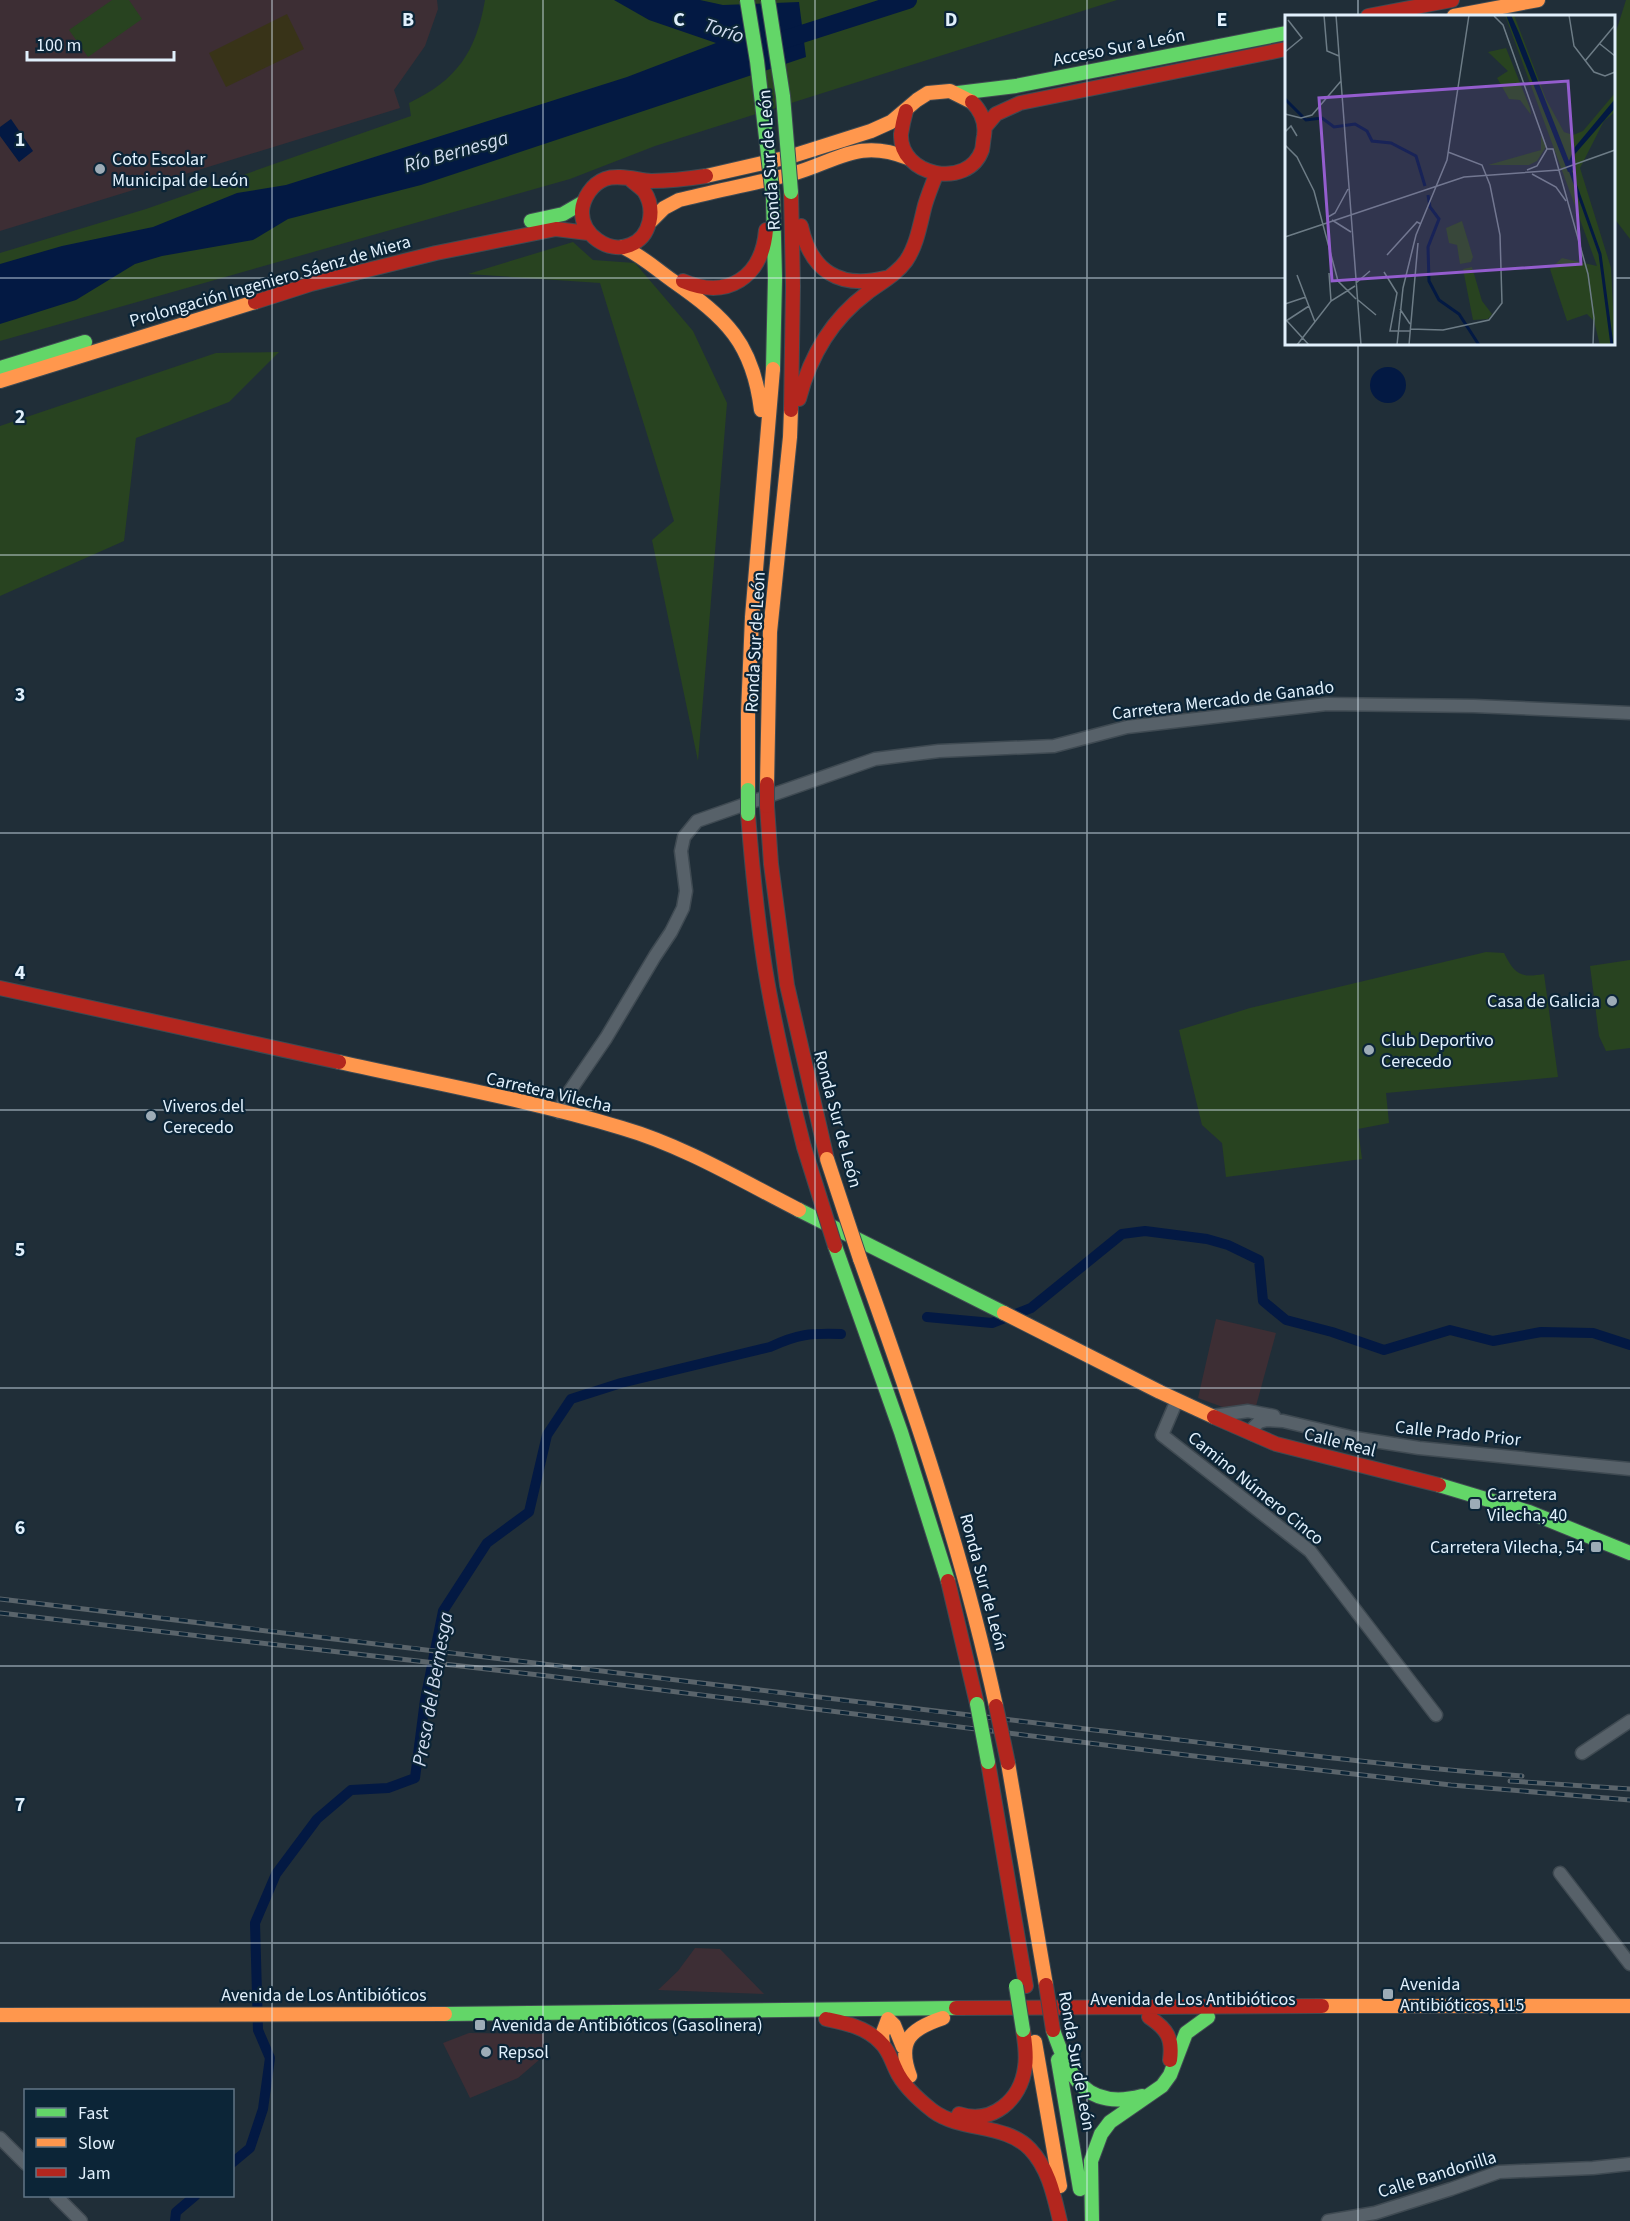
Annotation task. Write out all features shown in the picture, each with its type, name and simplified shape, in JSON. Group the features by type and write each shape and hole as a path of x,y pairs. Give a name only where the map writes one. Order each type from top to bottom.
{"main road":[{"name":"Ronda Sur de León","path":"747,0 768,152 769,197 776,278 773,377 752,617 748,713 748,814 752,866 768,988 784,1068 804,1148 835,1246 901,1432 937,1543 959,1624 988,1762 1022,1967 1021,1986 1028,2030 1066,2221"},
{"name":"Ronda Sur de León","path":"768,0 777,45 789,141 794,286 790,437 770,632 766,784 771,864 787,985 827,1159 920,1427 976,1617 1008,1763 1053,2030 1090,2221"},
{"path":"1373,15 1452,0"},
{"path":"1459,15 1538,0"},
{"name":"Acceso Sur a León","path":"958,93 1016,86 1285,33"},
{"name":"Acceso Sur a León","path":"985,128 997,112 1020,103 1285,50"},
{"path":"769,197 765,245 759,262 741,280 725,286 699,287 678,278 655,258 646,241 648,227 652,211 646,192 639,184 630,180 619,177 607,178 596,183 582,203 583,223 588,234 603,245 623,247 631,245 648,227 664,208 679,200 795,173 842,155 874,149 897,152 920,169 936,175 948,175 969,167 978,157 984,145 985,128 976,106 968,98 947,90 923,94 906,111 901,122 902,147 908,158"},
{"path":"630,180 670,181 777,161 875,129 906,111"},
{"path":"920,169 924,178 926,203"},
{"path":"790,437 807,371 833,323 905,263 918,236 936,175"},
{"path":"791,192 797,205 807,250 825,270 845,280 865,283 891,276"},
{"name":"Prolongación Ingeniero Sáenz de Miera","path":"0,368 307,272 434,240 555,217 573,210 582,203"},
{"name":"Prolongación Ingeniero Sáenz de Miera","path":"0,381 310,284 378,266 556,229 588,234"},
{"path":"623,247 645,259 713,309 735,333 756,372 762,424 750,565 752,617"},
{"name":"Carretera Vilecha","path":"0,988 623,1128 662,1142 1053,1337"},
{"name":"Calle Real","path":"1053,1337 1177,1400 1252,1434 1311,1454 1440,1485 1518,1508 1630,1553"},
{"path":"1408,2016 1431,2011 1500,2011 1509,2005 1518,2012 1535,2017"},
{"path":"1036,2007 1068,2012 1166,2013 1180,2017 1197,2013 1308,2011 1333,2006"},
{"name":"Avenida de Los Antibióticos","path":"0,2015 648,2013 692,2010 1036,2007 1630,2006"},
{"path":"883,2044 882,2035 888,2019 895,2014 958,2013 989,2008"},
{"path":"786,2009 817,2013 876,2014 888,2019 894,2025 903,2047 903,2060 909,2075 926,2095 944,2109 977,2118 997,2112 1013,2100 1023,2081 1028,2030"},
{"name":"Avenida de Los Antibióticos","path":"648,2013 826,2019 1630,2017"},
{"path":"1090,2221 1088,2174 1096,2142 1107,2125 1121,2113 1158,2092 1170,2077 1177,2035 1173,2026 1180,2017"},
{"path":"1053,2030 1066,2065 1080,2086 1102,2099 1123,2101 1141,2096 1159,2082 1170,2061 1172,2046 1177,2035 1208,2017"},
{"path":"903,2047 912,2032 923,2024 943,2018"},
{"path":"1149,2018 1177,2035"},
{"path":"826,2019 853,2024 883,2044 897,2073 933,2111 959,2125 1013,2137 1029,2148 1047,2173 1060,2221"}],"street":[{"name":"Carretera Mercado de Ganado","path":"559,1112 565,1098 606,1038 683,909 686,891 681,851 684,837 697,821 875,759 939,751 1054,746 1127,727 1327,704 1474,706 1630,712"},
{"name":"Camino Número Cinco","path":"1177,1400 1162,1435 1310,1551 1436,1715"},
{"name":"Calle Prado Prior","path":"1213,1416 1248,1411 1276,1417 1283,1421"},
{"path":"1238,1428 1248,1411"},
{"name":"Calle Prado Prior","path":"1252,1434 1253,1428 1259,1422 1267,1419 1355,1438 1407,1446 1630,1469"},
{"path":"1582,1753 1630,1721"},
{"path":"1560,1873 1630,1964"},
{"path":"0,2138 24,2162"},
{"name":"Calle Bandonilla","path":"1328,2221 1375,2213 1499,2172 1630,2164"},
{"path":"57,2197 81,2221"}],"shaded area":[{"name":"Coto Escolar Municipal de León","path":"0,0 437,0 438,9 425,46 394,90 400,108 0,231"},
{"path":"1216,1319 1276,1333 1256,1406 1228,1409 1198,1398"},
{"path":"695,1948 720,1949 764,1994 658,1990 678,1971"},
{"path":"469,2033 544,2034 544,2048 539,2060 518,2078 470,2098 443,2043"}],"green space":[{"path":"112,0 129,0 142,19 88,57 69,30"},
{"path":"485,0 1117,0 655,146 570,179 0,341 0,253 146,209 411,116 409,103 440,85 462,62 476,35"},
{"path":"1626,0 1630,0 1630,239 1615,219 1615,35"},
{"path":"573,242 593,260 635,263 693,331 727,403 698,761 652,540 674,521 600,283 468,274"},
{"path":"279,352 229,402 136,438 124,541 0,596 0,426 216,353"},
{"name":"Club Deportivo Cerecedo","path":"1486,952 1504,953 1515,970 1524,975 1544,974 1558,1077 1386,1093 1389,1123 1358,1129 1362,1159 1226,1177 1222,1143 1202,1125 1179,1030 1250,1008"},
{"name":"Casa de Galicia","path":"1630,960 1630,1048 1606,1051 1599,1036 1590,966"}],"sand":[{"path":"287,14 304,49 226,87 209,53"}],"water":[{"name":"Torío","path":"614,0 700,0 723,5 799,2 806,57 421,185 288,219 253,240 162,256 135,264 76,300 0,324 0,264 62,246 153,227 237,193 286,185 627,77 716,43 649,20"},
{"path":"11,119 33,151 19,162 0,136 0,127"},
{"path":"1388,367 1400,373 1406,385 1400,397 1388,403 1376,397 1370,385 1376,373"}],"waterway":[{"name":"Río Bernesga","path":"780,41 908,0"},
{"name":"Presa del Bernesga","path":"927,1317 992,1323 1031,1308 1122,1234 1145,1231 1207,1239 1228,1245 1259,1260 1263,1301 1286,1320 1332,1332 1384,1350 1450,1330 1493,1341 1541,1332 1593,1333 1630,1345"},
{"name":"Presa del Bernesga","path":"234,2161 250,2148 263,2109 270,2058 258,2030 255,1923 276,1874 317,1819 351,1790 388,1788 415,1778 425,1700 443,1611 487,1543 529,1512 547,1435 571,1399 621,1383 770,1347 797,1337 812,1334 841,1334"},
{"name":"Presa del Bernesga","path":"175,2221 176,2212 194,2197"}],"railway":[{"path":"0,1599 1300,1754 1522,1776"},
{"path":"0,1613 548,1676 1194,1756 1451,1785 1630,1800"},
{"path":"1510,1781 1630,1789"}],"traffic: fast":[{"path":"747,0 757,61 773,197"},
{"path":"768,0 783,96 791,192"},
{"path":"958,93 1016,86 1285,33"},
{"path":"773,197 775,278 773,369"},
{"path":"531,221 563,214 582,203"},
{"path":"0,368 85,342"},
{"path":"748,790 748,814"},
{"path":"799,1210 1004,1313"},
{"path":"835,1246 901,1432 948,1581"},
{"path":"1439,1485 1529,1512 1630,1553"},
{"path":"977,1704 988,1762"},
{"path":"1016,1986 1023,2030"},
{"path":"445,2014 956,2008"},
{"path":"1092,2221 1091,2161 1101,2134 1110,2122 1162,2086 1170,2075 1186,2033 1208,2017"},
{"path":"1053,2030 1066,2062 1082,2086 1093,2094 1106,2098 1122,2099 1142,2096"},
{"path":"1058,2060 1080,2189"}],"traffic: slow":[{"path":"1459,15 1538,0"},
{"path":"706,176 789,157 871,131 891,122 928,93 950,91 972,102"},
{"path":"651,221 664,208 679,200 792,174 848,154 875,150 891,152 908,158"},
{"path":"623,247 692,294 722,320 734,334 744,349 751,367 761,410"},
{"path":"0,381 255,302"},
{"path":"748,790 752,617 773,369"},
{"path":"767,784 770,632 791,410"},
{"path":"339,1062 516,1100 622,1128 690,1154 799,1210"},
{"path":"827,1159 860,1259"},
{"path":"860,1259 936,1480 968,1592 996,1706"},
{"path":"1004,1313 1214,1417"},
{"path":"1008,1763 1046,1985"},
{"path":"1322,2006 1630,2006"},
{"path":"0,2015 445,2014"},
{"path":"910,2076 905,2054 909,2038 922,2027 943,2018"},
{"path":"883,2044 882,2035 888,2019 894,2025 903,2047"},
{"path":"1035,2042 1060,2186"}],"traffic: jam":[{"path":"1373,15 1452,0"},
{"path":"985,127 996,114 1020,103 1285,49"},
{"path":"906,111 901,134 903,148 911,160 922,168 936,173 950,174 974,163 982,150 983,122 978,109 972,102"},
{"path":"799,399 809,368 833,327 854,304 893,275 910,255 936,175"},
{"path":"630,179 644,191 648,198 649,222 643,236 637,241 630,245 613,247 597,240 586,227 583,219 584,201 596,184 616,177 651,181 706,176"},
{"path":"791,192 793,286 791,410"},
{"path":"801,226 812,255 820,266 830,273 841,279 854,281 885,278"},
{"path":"255,302 311,284 436,253 556,229 588,233"},
{"path":"683,281 714,288 728,286 740,280 750,272 758,260 766,230"},
{"path":"767,784 767,806"},
{"path":"767,806 771,864 787,985 827,1159"},
{"path":"748,814 765,968 804,1147"},
{"path":"0,988 339,1062"},
{"path":"804,1147 835,1246"},
{"path":"1214,1417 1276,1444 1439,1485"},
{"path":"948,1581 977,1704"},
{"path":"996,1706 1008,1763"},
{"path":"988,1762 1026,1986"},
{"path":"1046,1985 1053,2030"},
{"path":"956,2008 1322,2006"},
{"path":"1149,2017 1167,2035 1171,2046 1170,2060"},
{"path":"826,2019 855,2026 874,2037 886,2048 899,2076 907,2087 933,2111 944,2118 1008,2135 1030,2149 1046,2174 1060,2221"},
{"path":"959,2114 983,2116 993,2113 1003,2107 1018,2090 1025,2067 1023,2030"}],"place":[{"name":"Coto Escolar Municipal de León","path":"100,169"},
{"name":"Casa de Galicia","path":"1612,1001"},
{"name":"Club Deportivo Cerecedo","path":"1369,1050"},
{"name":"Viveros del Cerecedo","path":"151,1116"},
{"name":"Carretera Vilecha, 40","path":"1475,1504"},
{"name":"Carretera Vilecha, 54","path":"1596,1547"},
{"name":"Avenida Antibióticos, 115","path":"1388,1994"},
{"name":"Avenida de Antibióticos (Gasolinera)","path":"480,2025"},
{"name":"Repsol","path":"486,2052"}]}
